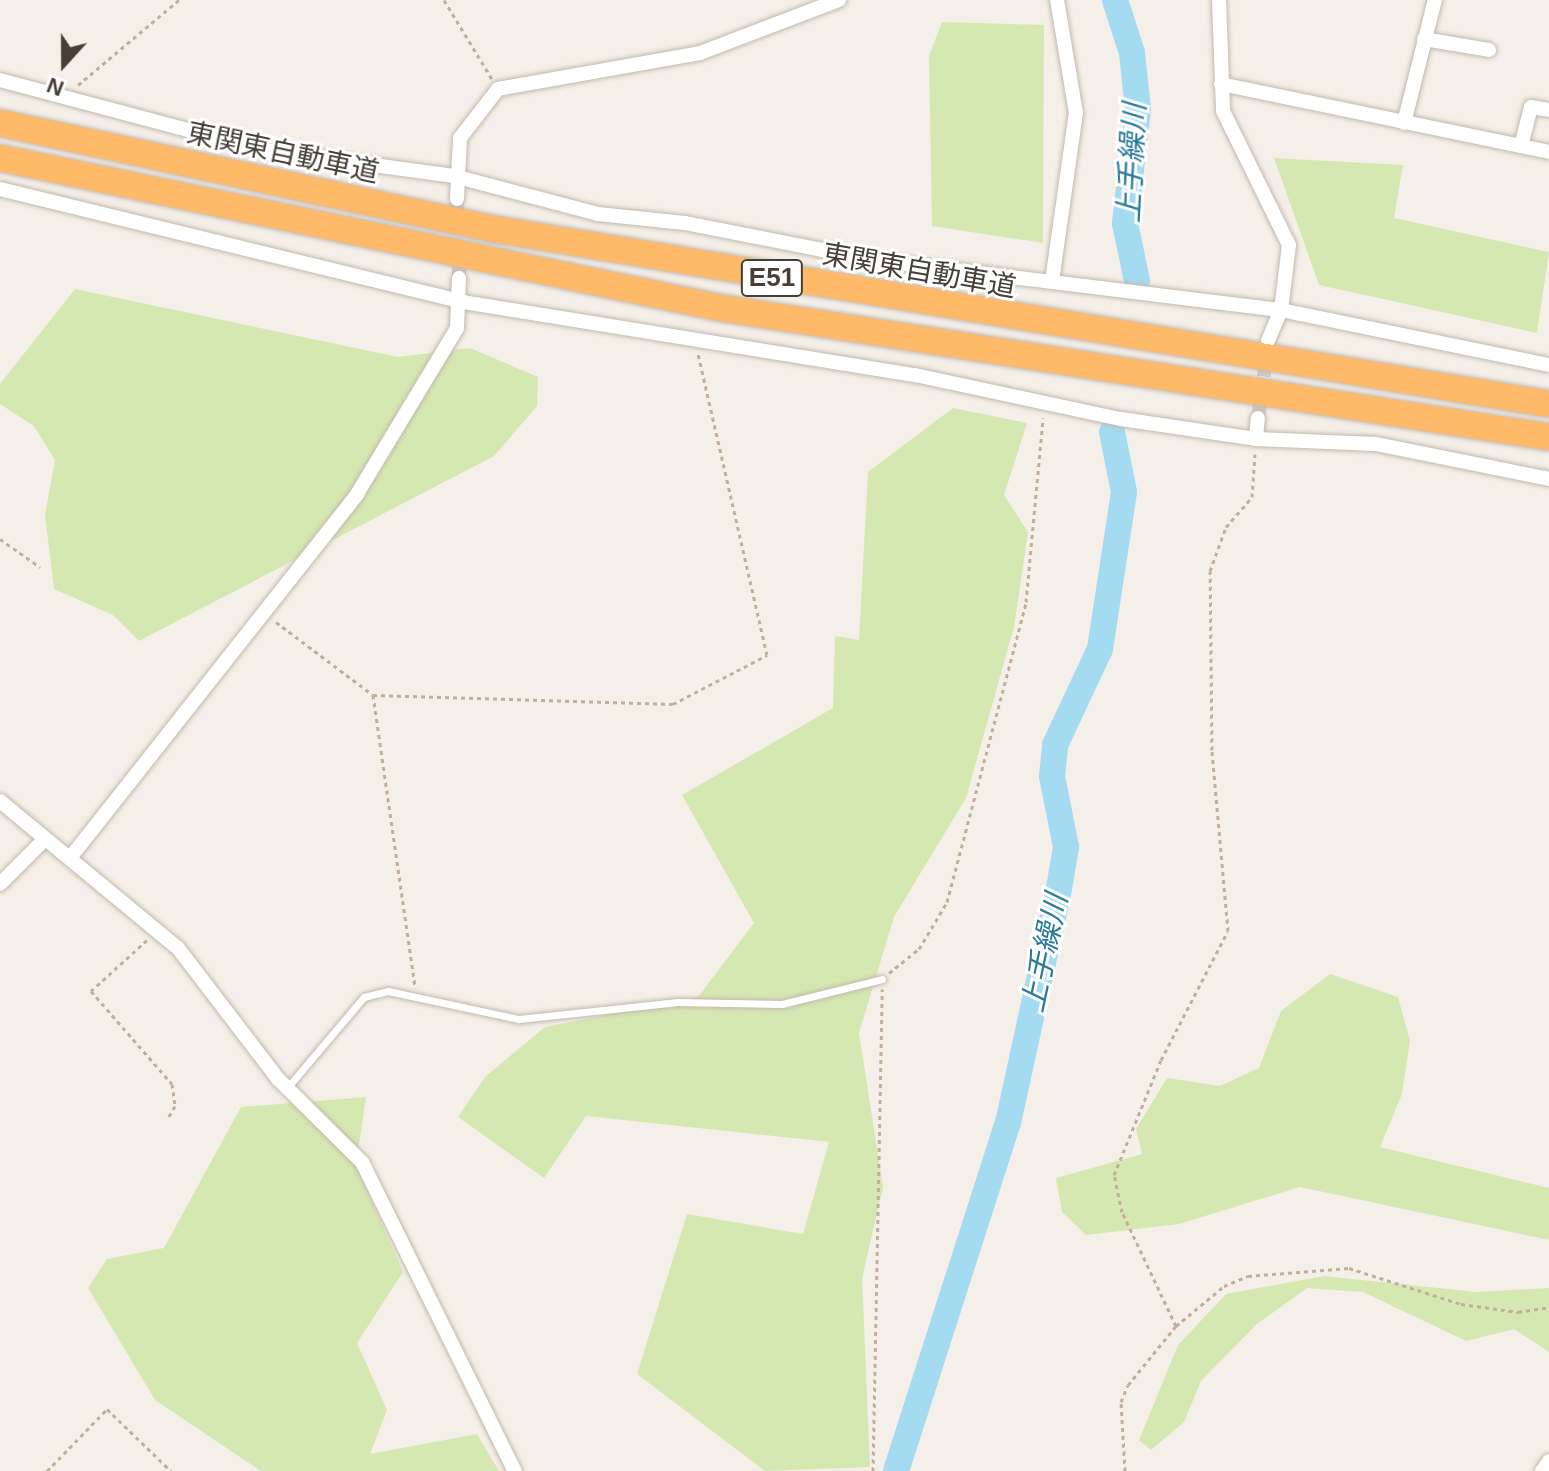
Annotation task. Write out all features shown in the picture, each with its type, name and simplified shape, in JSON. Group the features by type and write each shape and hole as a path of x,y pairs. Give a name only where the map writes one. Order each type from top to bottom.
{"highway":[{"name":"東関東自動車道","path":"0,123 494,229 1549,404"},
{"name":"E51","path":"0,158 268,219 721,308 1549,437"}],"street":[{"path":"457,199 454,176 460,138 498,89 700,53 839,0"},
{"path":"1052,281 1076,113 1057,0"},
{"path":"1219,0 1221,84 1233,142 1289,245 1281,310 1268,340"},
{"path":"1404,123 1434,0"},
{"path":"1424,39 1489,50"},
{"path":"0,80 264,150 454,176 598,214 873,260 1281,310 1549,365"},
{"path":"1221,84 1549,152"},
{"path":"1521,146 1531,107 1549,110"},
{"path":"0,189 336,277 463,302 694,336 1045,406 1256,439 1376,444 1549,479"},
{"path":"70,858 357,494 457,328 463,302 459,278"},
{"path":"1256,439 1258,418"},
{"path":"0,801 158,930 286,1089 362,1162 515,1471"},
{"path":"0,884 45,839"},
{"path":"1542,1471 1549,1461"}],"lane":[{"path":"286,1089 364,997 388,991 519,1019 678,1002 782,1004 882,979"}],"path":[{"path":"63,97 179,0"},
{"path":"444,0 498,89"},
{"path":"263,613 373,695 673,704 767,655 694,336"},
{"path":"873,1471 882,979 919,949 947,902 1026,602 1045,406"},
{"path":"1176,1326 1122,1212 1114,1175 1161,1060 1228,931 1212,750 1210,571 1226,527 1252,497 1256,439"},
{"path":"0,539 40,567"},
{"path":"373,695 417,999"},
{"path":"158,930 91,991 172,1084 175,1106 167,1120"},
{"path":"1125,1471 1121,1402 1176,1326 1224,1286 1313,1266 1373,1271 1461,1304 1518,1312 1549,1307"},
{"path":"47,1471 107,1409 171,1471"}],"green space":[{"path":"942,22 1044,25 1043,243 932,226 929,56"},
{"path":"1274,158 1403,165 1394,218 1549,252 1537,333 1319,285"},
{"path":"75,289 398,357 470,348 538,377 537,406 494,456 139,641 113,615 54,589 45,515 55,460 34,426 0,404 0,384"},
{"path":"953,408 1027,423 1004,495 1028,532 1014,627 966,798 894,917 859,1033 883,1187 862,1279 870,1467 765,1471 637,1374 687,1214 803,1234 829,1142 586,1116 544,1178 458,1117 485,1077 545,1027 698,997 754,923 682,795 833,708 835,636 859,640 868,472"},
{"path":"1330,974 1398,997 1410,1041 1402,1094 1380,1147 1549,1188 1549,1240 1300,1187 1179,1224 1086,1235 1062,1212 1056,1178 1142,1154 1136,1129 1167,1078 1220,1086 1259,1068 1281,1011"},
{"path":"366,1097 356,1165 403,1272 357,1343 387,1410 370,1454 477,1434 499,1471 261,1471 155,1400 88,1288 107,1259 164,1248 241,1107"},
{"path":"1324,1276 1476,1292 1549,1288 1549,1352 1514,1329 1466,1341 1363,1292 1307,1288 1257,1324 1201,1381 1184,1422 1151,1450 1139,1440 1178,1345 1226,1294"}],"waterway":[{"name":"上手繰川","path":"1115,0 1132,53 1138,109 1125,223 1137,281"},
{"name":"上手繰川","path":"896,1471 1008,1123 1058,894 1066,847 1052,776 1055,745 1100,649 1124,492 1112,432"}],"tunnel":[{"path":"457,199 459,278"},
{"path":"1258,418 1267,352"}]}
